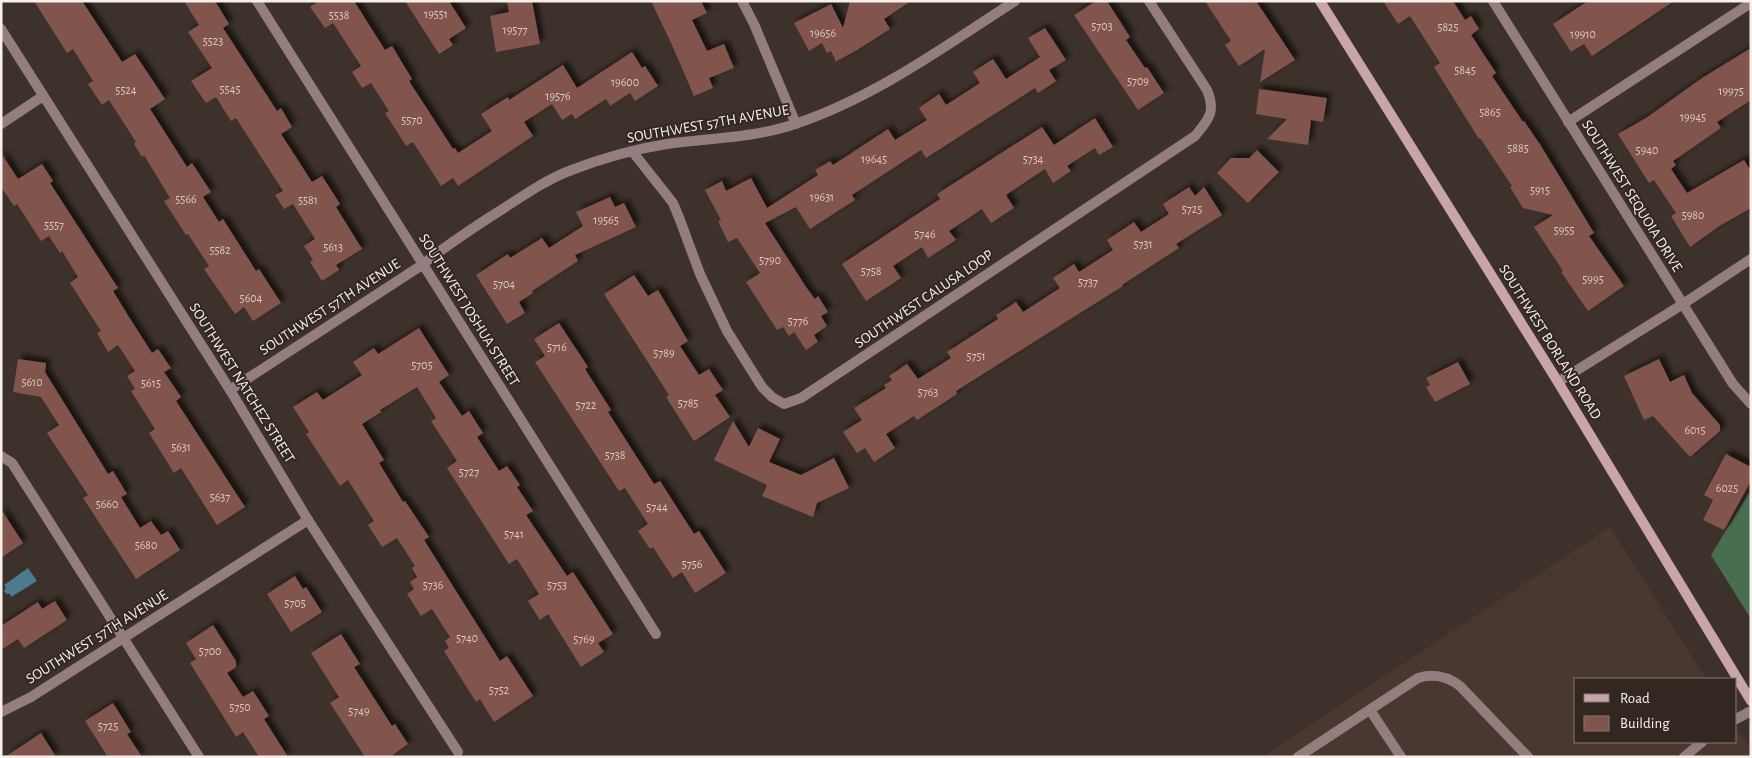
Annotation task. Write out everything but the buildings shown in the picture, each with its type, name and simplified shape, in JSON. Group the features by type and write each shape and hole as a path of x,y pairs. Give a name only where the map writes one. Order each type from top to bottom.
{"main road":[{"name":"SOUTHWEST BORLAND ROAD","path":"1320,1 1558,382 1751,701"}],"street":[{"name":"SOUTHWEST JOSHUA STREET","path":"257,1 656,634"},
{"path":"742,1 754,24 796,124"},
{"name":"SOUTHWEST 57TH AVENUE","path":"230,390 539,186 568,172 632,151 666,144 756,133 796,124 823,114 873,91 1015,1"},
{"name":"SOUTHWEST CALUSA LOOP","path":"632,151 672,203 700,274 726,331 762,387 772,397 784,404 802,398 1195,136 1208,120 1211,112 1211,100 1207,90 1149,1"},
{"name":"SOUTHWEST SEQUOIA DRIVE","path":"1493,1 1733,384 1751,404"},
{"path":"1568,122 1751,3"},
{"name":"SOUTHWEST NATCHEZ STREET","path":"1,29 230,390 308,520 458,752"},
{"path":"1,124 43,96"},
{"path":"1558,382 1751,259"},
{"path":"1,456 12,463 199,757"},
{"name":"SOUTHWEST 57TH AVENUE","path":"1,712 31,697 308,520"},
{"path":"1298,757 1418,678 1433,676 1450,679 1460,686 1528,757"},
{"path":"1370,710 1401,757"},
{"path":"1737,718 1751,711"},
{"path":"1684,757 1701,743"}],"shaded area":[{"path":"1610,527 1705,678 1574,678 1574,743 1737,743 1737,729 1751,750 1751,757 1263,757"}],"green space":[{"path":"1751,490 1751,619 1711,555"}],"water":[{"path":"28,568 37,581 11,597 10,594 4,591 6,587 4,585"}]}
